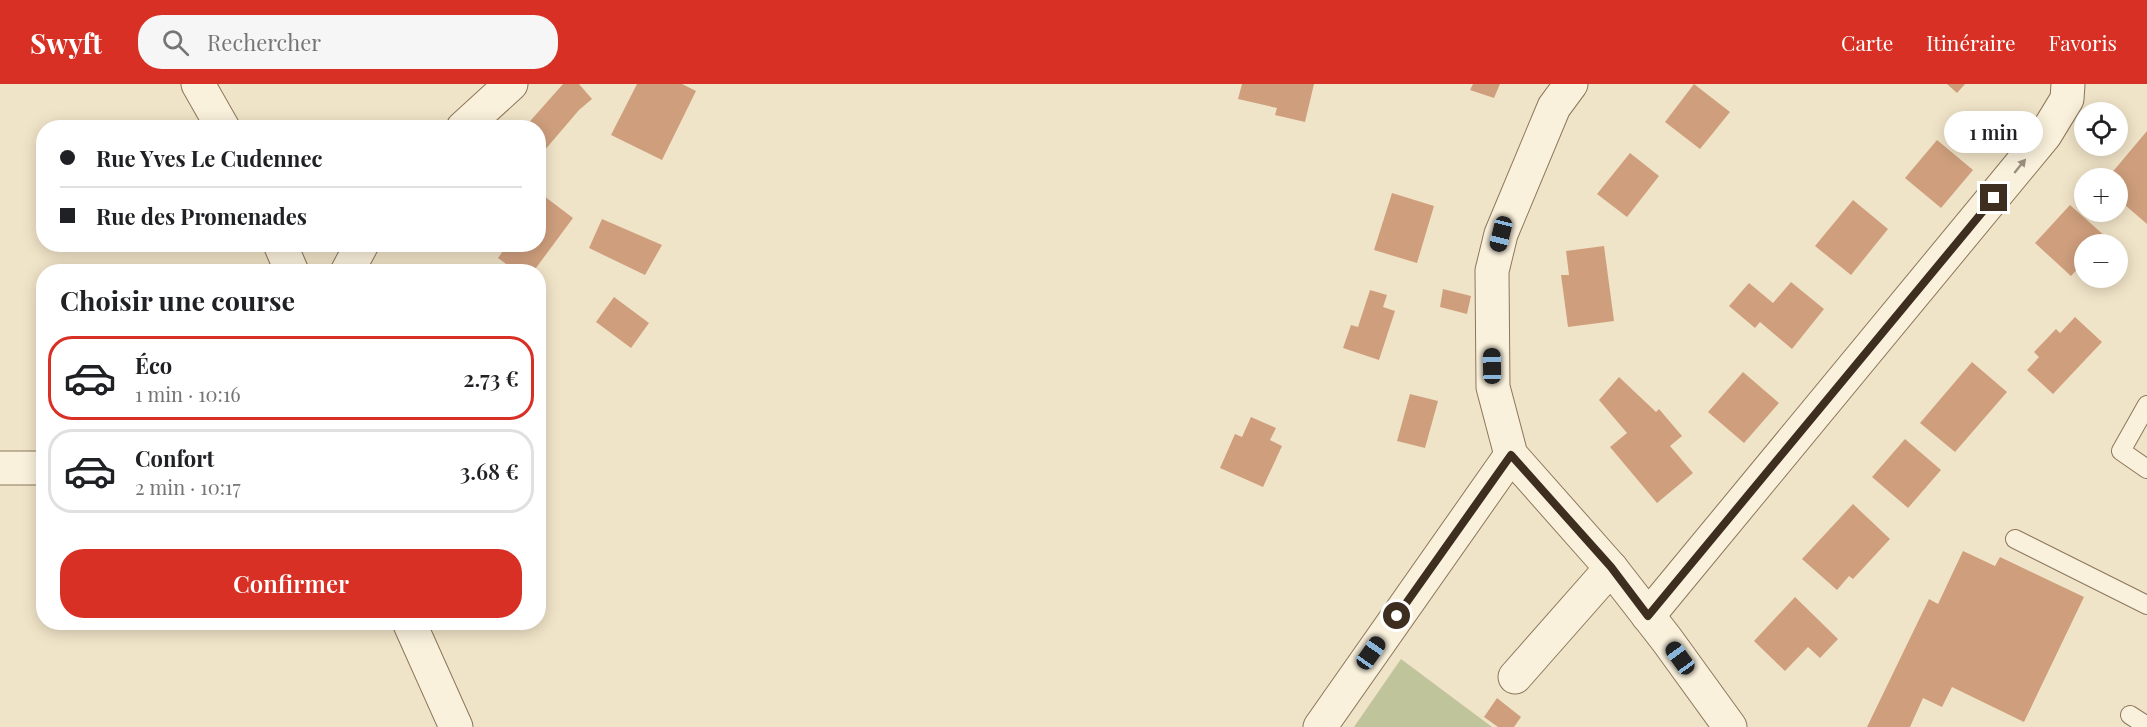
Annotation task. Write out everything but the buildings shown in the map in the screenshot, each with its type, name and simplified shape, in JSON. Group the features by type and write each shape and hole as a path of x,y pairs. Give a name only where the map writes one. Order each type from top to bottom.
{"street":[{"path":"198,84 218,120"},
{"path":"472,120 512,84"},
{"path":"1571,84 1554,107 1501,234 1492,271 1492,387 1511,455 1611,567 1730,727"},
{"path":"1648,616 2045,135 2067,99 2068,84"},
{"path":"1320,727 1511,455"},
{"path":"0,468 36,468"},
{"path":"1515,677 1611,567"},
{"path":"413,630 456,727"}],"lane":[{"path":"2147,405 2121,451 2147,470"},
{"path":"2014,539 2147,605"},
{"path":"2130,715 2147,726"}],"green space":[{"path":"1401,659 1492,727 1354,727"}],"route":[{"path":"1397,616 1511,455 1611,567 1648,616 1994,198"}]}
